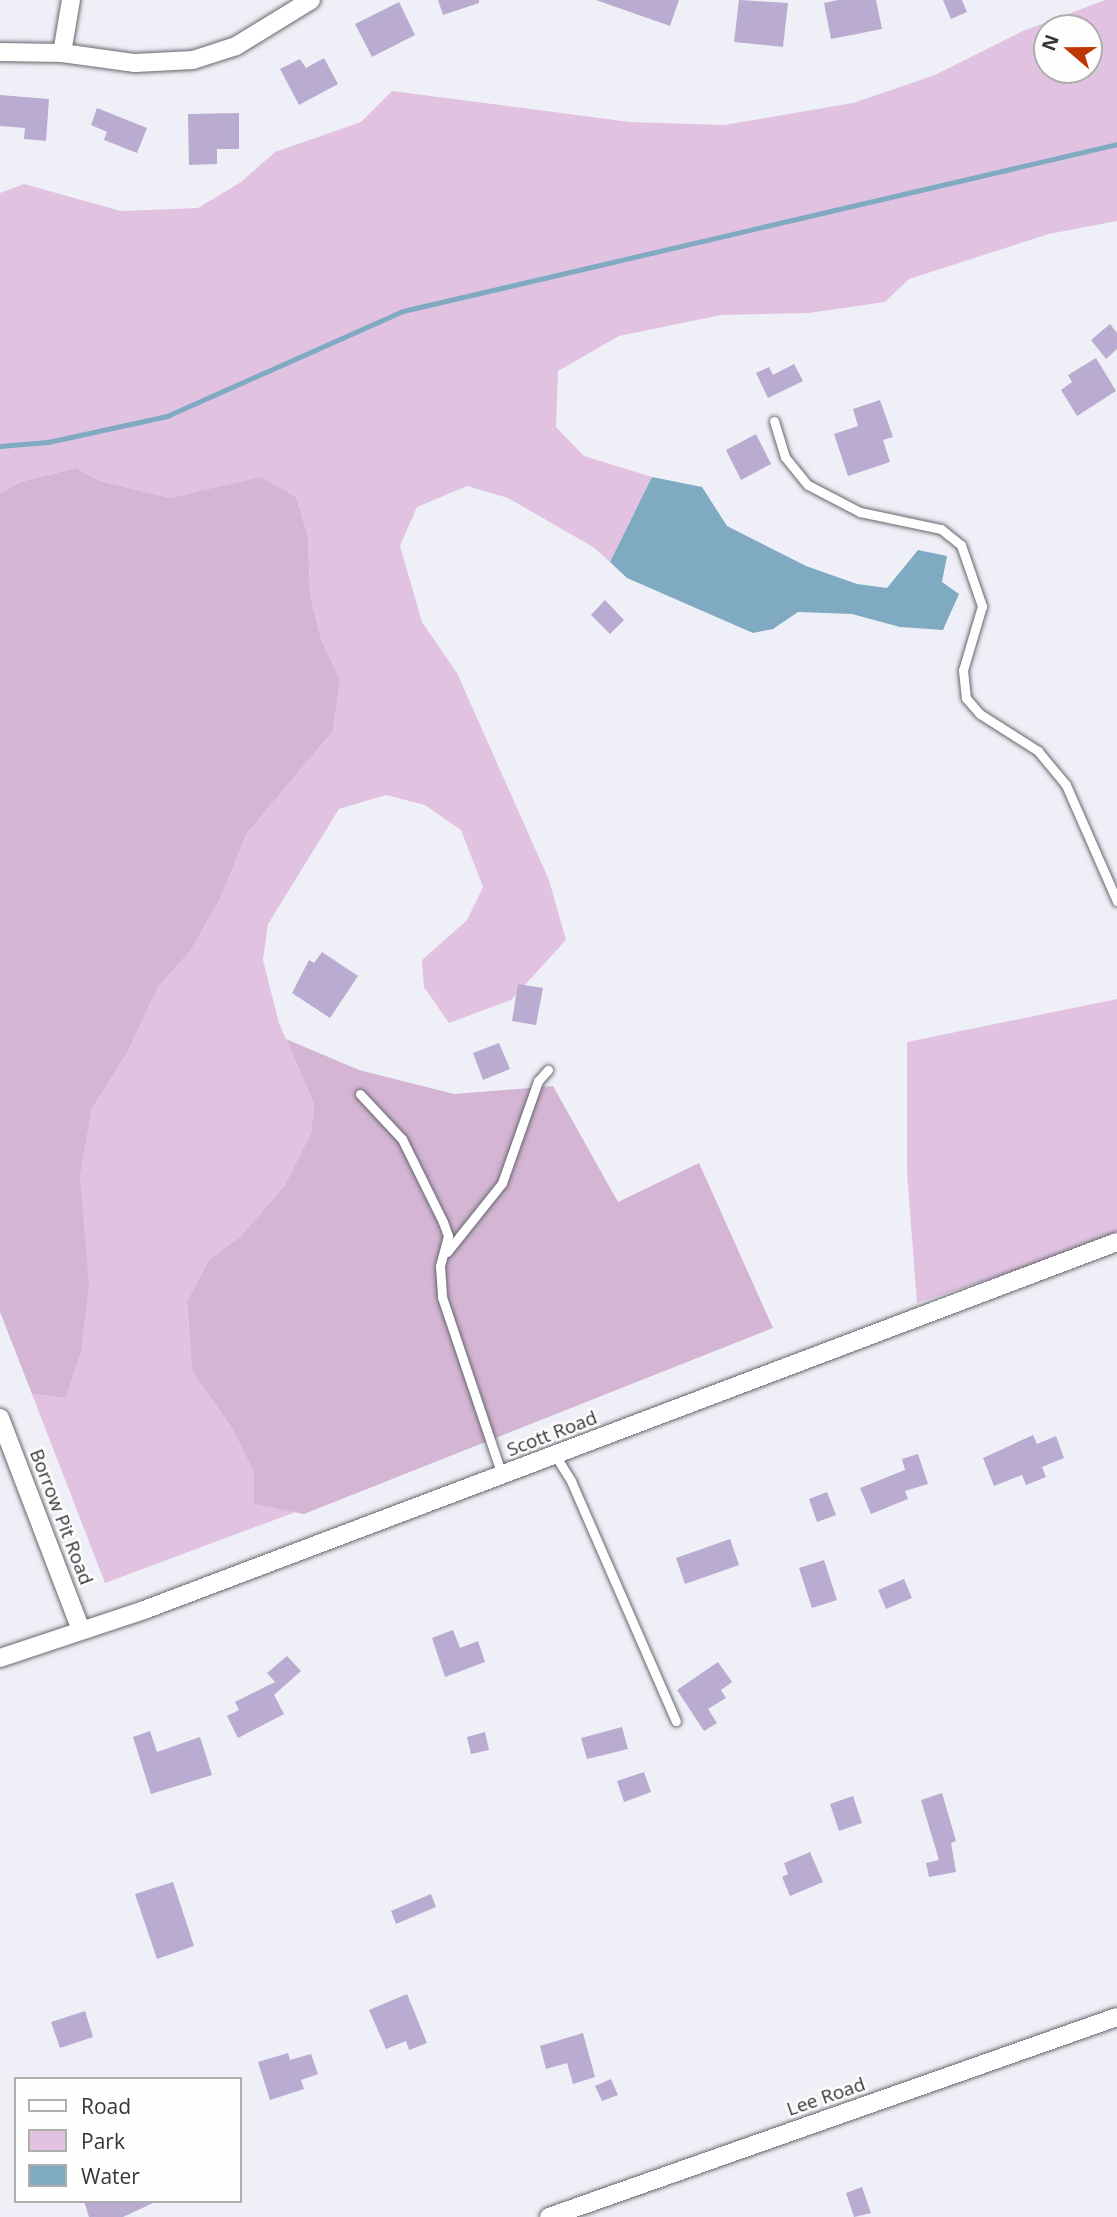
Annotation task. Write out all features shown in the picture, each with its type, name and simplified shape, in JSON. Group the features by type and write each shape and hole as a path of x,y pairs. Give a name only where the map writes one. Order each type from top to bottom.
{"street":[{"path":"62,53 71,0"},
{"path":"0,52 62,53 135,63 194,60 236,46 311,0"},
{"name":"Scott Road","path":"0,1658 502,1475 1117,1242"},
{"name":"Borrow Pit Road","path":"0,1418 81,1630"},
{"name":"Lee Road","path":"549,2217 1117,2017"}],"lane":[{"path":"774,421 785,457 808,485 860,512 942,529 961,545 982,606 963,670 967,698 980,714 1038,751 1066,785 1117,901"},
{"path":"445,1254 502,1183 538,1081 548,1070"},
{"path":"360,1094 402,1139 443,1222 448,1236 440,1266 442,1297 502,1475"},
{"path":"555,1455 571,1481 676,1721"}],"green space":[{"path":"1105,0 1117,0 1117,221 1049,234 909,279 885,302 809,313 721,315 619,336 558,371 556,427 584,456 652,477 610,562 593,547 508,498 467,486 417,507 400,546 422,622 457,673 549,880 566,940 511,1000 449,1023 424,987 422,960 467,920 483,887 461,830 425,805 386,795 339,809 268,924 263,960 279,1023 314,1104 311,1133 285,1185 240,1237 209,1260 187,1301 192,1371 232,1428 254,1473 254,1504 296,1512 105,1583 32,1394 65,1398 80,1175 92,1108 126,1055 158,987 191,950 220,899 247,833 333,731 340,680 321,639 310,594 308,536 296,497 261,478 170,498 100,481 74,468 20,482 0,493 0,193 24,184 121,211 198,208 241,182 275,152 361,122 392,91 630,122 724,125 853,103 935,75 1033,27 1033,84 1103,84 1103,14 1068,14"},
{"path":"1117,999 1117,1237 917,1303 907,1173 907,1042"}],"shaded area":[{"path":"75,468 100,481 170,498 261,477 296,497 308,536 310,594 321,639 340,680 333,731 247,833 220,899 191,950 158,987 126,1055 92,1108 80,1176 89,1285 81,1351 65,1398 32,1394 0,1312 0,493 20,482"},
{"path":"286,1039 359,1070 454,1094 553,1086 618,1202 699,1163 773,1328 304,1514 254,1504 254,1473 232,1428 192,1371 187,1301 209,1260 240,1237 285,1185 311,1133 314,1104"}],"water":[{"path":"652,477 702,487 727,526 806,566 857,584 887,588 918,550 947,556 942,582 959,594 943,630 900,627 852,614 798,612 773,629 753,633 627,578 610,562"}],"building":[{"path":"438,0 479,0 479,3 443,15"},
{"path":"596,0 679,0 670,26"},
{"path":"739,0 788,3 783,47 734,42"},
{"path":"838,0 876,0 882,29 831,39 824,3"},
{"path":"943,0 962,0 967,12 951,19"},
{"path":"399,2 415,35 372,57 355,24"},
{"path":"324,58 338,84 299,105 280,69 300,59 306,68"},
{"path":"0,95 49,99 46,141 24,139 25,128 0,126"},
{"path":"97,108 147,128 137,153 104,140 107,132 91,125"},
{"path":"239,113 239,149 217,149 217,164 189,165 188,114"},
{"path":"1110,324 1117,333 1117,349 1106,359 1091,340"},
{"path":"1096,358 1116,391 1077,416 1061,390 1072,382 1068,375"},
{"path":"794,364 803,381 768,398 756,373 769,367 773,375"},
{"path":"880,400 893,437 883,440 890,462 848,476 834,434 858,426 853,409"},
{"path":"756,434 771,464 741,480 726,450"},
{"path":"605,600 624,620 610,634 591,615"},
{"path":"322,952 358,976 330,1018 292,993 309,960 314,963"},
{"path":"518,984 543,988 536,1025 512,1021"},
{"path":"499,1043 510,1069 483,1080 473,1053"},
{"path":"1033,1435 1037,1444 1056,1436 1064,1458 1042,1467 1046,1477 1026,1485 1022,1475 994,1486 983,1458"},
{"path":"918,1454 928,1484 905,1491 908,1499 871,1514 860,1488 905,1470 902,1459"},
{"path":"827,1492 836,1515 817,1522 809,1499"},
{"path":"730,1539 739,1565 685,1584 676,1558"},
{"path":"824,1560 837,1600 812,1608 799,1568"},
{"path":"904,1579 912,1598 886,1609 878,1590"},
{"path":"453,1630 460,1648 478,1641 485,1662 445,1677 432,1638"},
{"path":"287,1656 301,1671 274,1695 284,1714 238,1738 227,1716 239,1710 235,1702 275,1682 267,1673"},
{"path":"718,1662 732,1682 721,1690 726,1698 708,1709 717,1723 704,1731 677,1690"},
{"path":"622,1727 628,1749 587,1759 581,1738"},
{"path":"150,1731 157,1752 200,1737 212,1775 151,1794 133,1737"},
{"path":"485,1732 489,1750 471,1754 467,1737"},
{"path":"644,1772 651,1792 624,1802 617,1781"},
{"path":"942,1793 956,1841 951,1843 956,1872 929,1877 926,1863 939,1860 921,1800"},
{"path":"853,1796 862,1823 839,1831 830,1804"},
{"path":"810,1852 823,1882 790,1896 782,1877 788,1874 784,1863"},
{"path":"173,1882 194,1946 157,1959 135,1894"},
{"path":"431,1894 436,1907 396,1924 391,1911"},
{"path":"407,1994 427,2043 409,2050 406,2041 386,2049 369,2010"},
{"path":"85,2011 93,2037 60,2048 51,2022"},
{"path":"583,2033 595,2077 573,2084 567,2063 546,2069 540,2046"},
{"path":"288,2053 290,2060 311,2054 318,2074 301,2080 304,2089 270,2100 258,2062"},
{"path":"611,2079 618,2095 602,2101 595,2086"},
{"path":"862,2187 871,2213 854,2217 846,2193"},
{"path":"85,2203 153,2203 123,2217 89,2217"}],"waterway":[{"path":"0,446 48,442 167,416 403,311 1117,144"}]}
